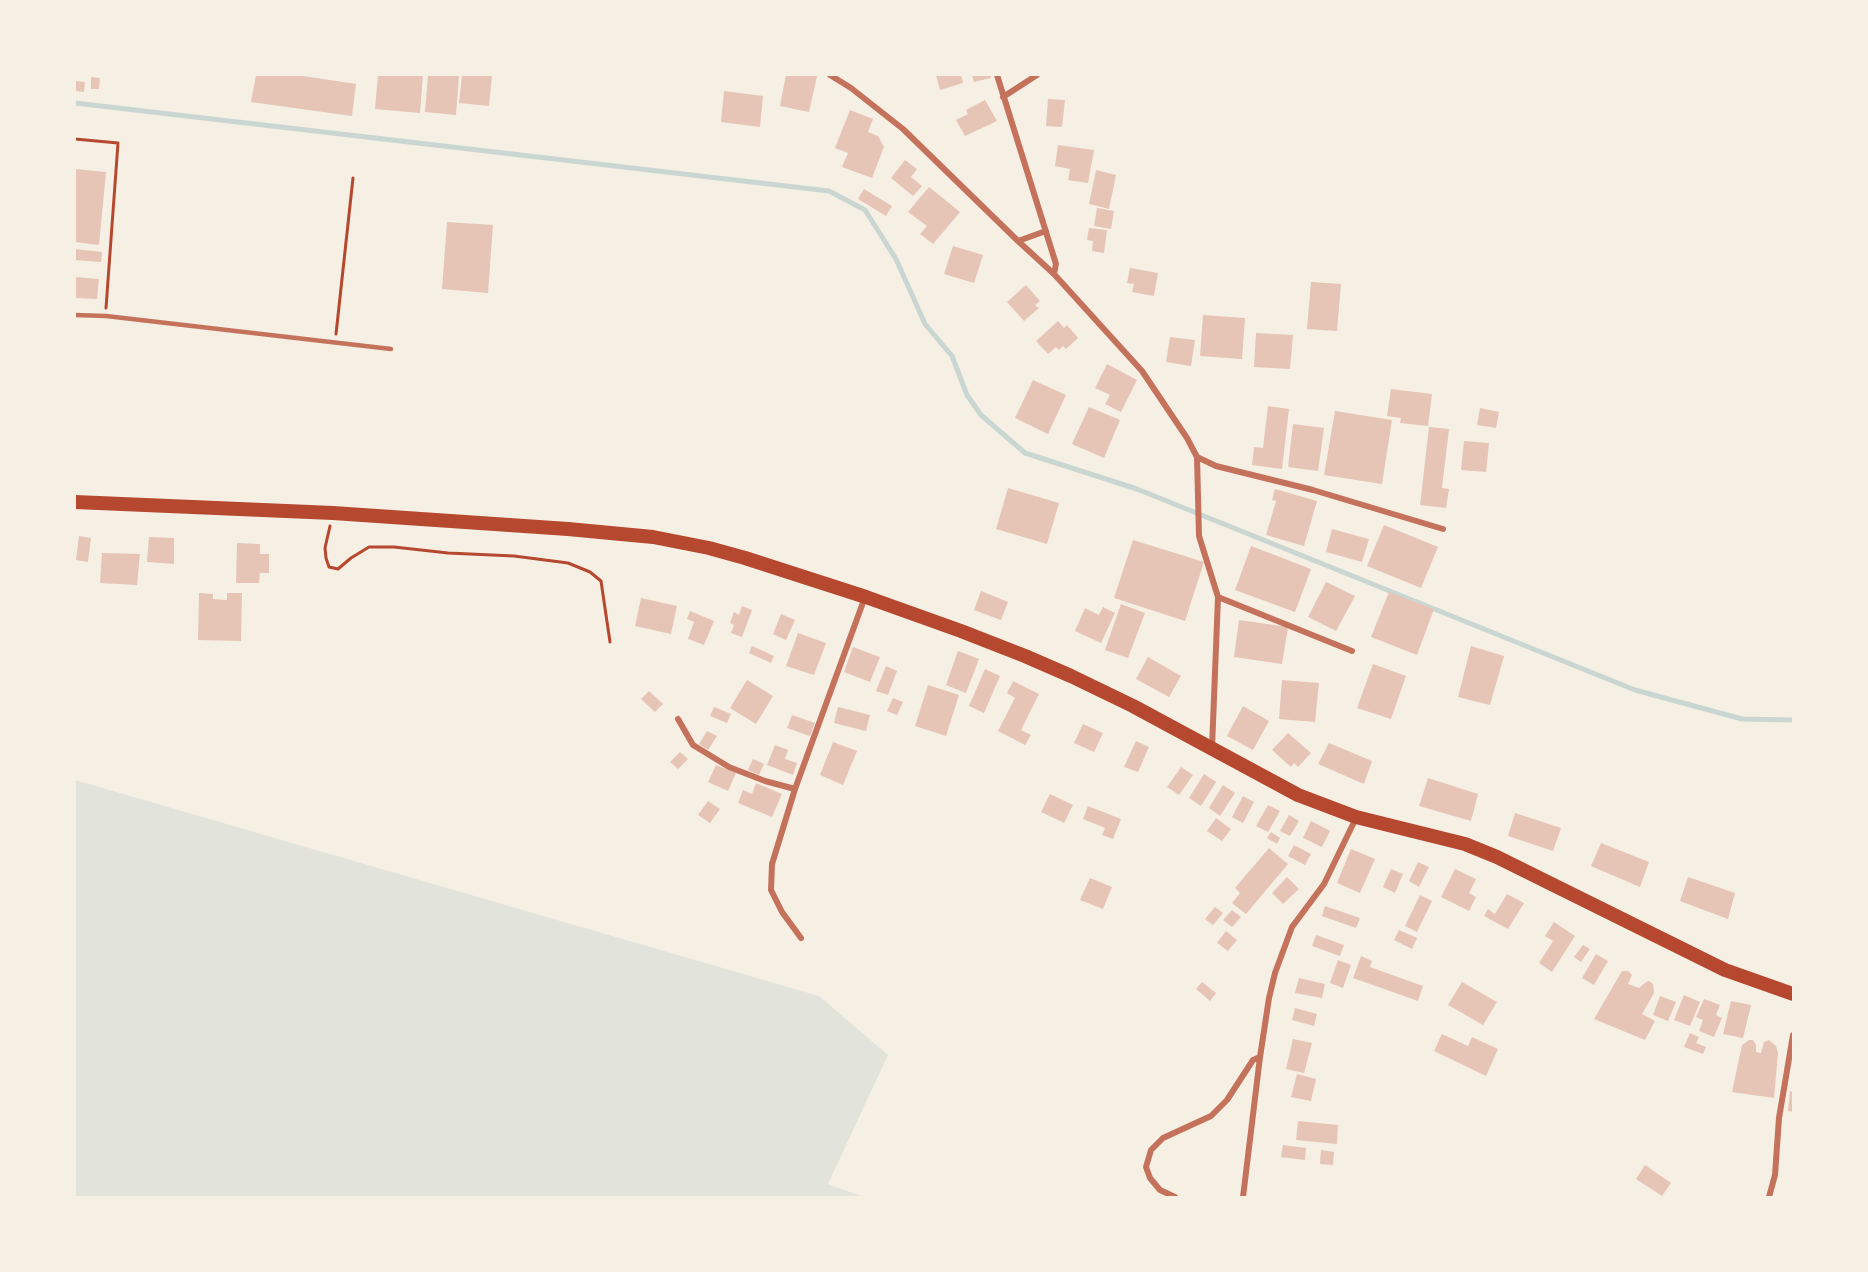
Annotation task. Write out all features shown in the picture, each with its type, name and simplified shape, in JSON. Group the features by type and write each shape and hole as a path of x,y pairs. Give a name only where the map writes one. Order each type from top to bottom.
{"main road":[{"path":"75,502 467,521 653,537 745,558 961,631 1071,676 1298,795 1356,817 1465,844 1497,856 1725,969 1793,994"}],"street":[{"path":"830,75 851,88 903,129 1054,274 1143,371 1197,457 1199,536 1218,597 1212,749"},
{"path":"997,75 1056,264 1054,274"},
{"path":"1003,97 1037,75"},
{"path":"1018,241 1046,231"},
{"path":"1197,457 1216,466 1313,490 1443,529"},
{"path":"801,938 782,912 771,891 772,864 795,789 866,597"},
{"path":"1218,597 1352,651"},
{"path":"678,719 693,745 720,761 765,781 795,789"},
{"path":"1243,1197 1260,1057 1275,974 1292,927 1324,884 1356,817"},
{"path":"1769,1197 1775,1175 1779,1118 1793,1035"},
{"path":"1175,1197 1160,1190 1150,1178 1146,1167 1151,1150 1163,1138 1210,1116 1227,1100 1253,1060 1260,1057"}],"lane":[{"path":"75,315 106,316 391,349"}],"path":[{"path":"75,139 118,143 106,316"},
{"path":"335,342 354,178"},
{"path":"333,513 325,548 329,567 338,569 369,547 394,547 448,553 514,556 568,563 590,572 601,581 610,642"}],"shaded area":[{"path":"75,780 819,996 888,1055 828,1184 863,1197 75,1197"}],"building":[{"path":"256,75 297,75 356,84 352,116 251,102"},
{"path":"378,75 423,75 420,113 375,109"},
{"path":"428,75 459,75 456,115 425,112"},
{"path":"462,75 492,75 489,106 459,103"},
{"path":"786,75 817,76 809,112 780,106"},
{"path":"936,75 961,75 963,83 940,90"},
{"path":"972,75 990,75 991,78 974,82"},
{"path":"91,77 100,78 99,89 91,89"},
{"path":"75,81 85,82 84,92 75,91"},
{"path":"724,91 763,96 760,127 721,122"},
{"path":"1048,99 1065,100 1062,127 1046,126"},
{"path":"985,100 997,121 965,136 956,120 968,114 966,110"},
{"path":"850,110 873,119 868,132 878,136 884,147 872,178 842,167 848,153 835,148"},
{"path":"1058,145 1094,150 1088,183 1068,180 1070,169 1055,166"},
{"path":"905,160 917,169 911,177 922,186 913,196 891,178"},
{"path":"75,169 106,172 99,245 75,242"},
{"path":"1096,170 1116,175 1109,209 1089,204"},
{"path":"929,187 960,212 933,244 920,234 927,226 908,212"},
{"path":"864,189 892,206 886,216 858,199"},
{"path":"1097,208 1114,211 1111,229 1094,226"},
{"path":"447,222 493,225 488,293 442,289"},
{"path":"1089,228 1107,230 1104,253 1092,251 1093,241 1087,240"},
{"path":"953,246 983,255 974,283 944,274"},
{"path":"75,249 102,252 101,262 75,260"},
{"path":"1130,268 1158,273 1154,296 1132,292 1134,284 1127,283"},
{"path":"75,277 99,279 97,299 75,298"},
{"path":"1311,282 1341,284 1337,331 1307,329"},
{"path":"1026,285 1040,301 1035,305 1039,308 1024,321 1007,302"},
{"path":"1203,315 1245,318 1242,359 1200,356"},
{"path":"1058,321 1064,328 1067,325 1078,338 1066,349 1063,346 1059,350 1056,347 1048,354 1036,341"},
{"path":"1256,333 1293,335 1290,369 1254,367"},
{"path":"1170,337 1195,340 1191,366 1166,362"},
{"path":"1107,364 1137,380 1121,412 1105,404 1110,395 1095,388"},
{"path":"1033,380 1066,395 1048,434 1015,418"},
{"path":"1391,389 1432,394 1428,426 1400,423 1401,418 1387,416"},
{"path":"1268,406 1289,409 1282,469 1252,465 1254,447 1263,448"},
{"path":"1089,407 1120,420 1104,458 1072,444"},
{"path":"1480,408 1499,412 1496,428 1477,425"},
{"path":"1335,411 1392,420 1382,484 1324,475"},
{"path":"1293,424 1324,428 1318,471 1288,467"},
{"path":"1429,427 1449,429 1442,488 1449,489 1446,508 1420,505"},
{"path":"1464,441 1489,443 1486,472 1461,470"},
{"path":"1008,488 1059,503 1047,544 996,529"},
{"path":"1275,489 1317,501 1304,546 1266,535 1276,501 1272,500"},
{"path":"1384,525 1438,547 1421,588 1367,566"},
{"path":"1332,529 1369,539 1362,562 1326,552"},
{"path":"79,536 91,538 88,562 76,560"},
{"path":"149,537 174,538 174,564 147,562"},
{"path":"1133,540 1204,562 1185,621 1114,598"},
{"path":"237,543 260,544 260,554 269,554 269,573 260,573 259,583 236,583"},
{"path":"1251,546 1311,569 1295,612 1235,590"},
{"path":"102,553 140,554 137,585 100,583"},
{"path":"1326,582 1355,596 1336,631 1308,617"},
{"path":"981,591 1008,602 1001,620 974,610"},
{"path":"1389,592 1434,609 1417,655 1371,637"},
{"path":"199,593 213,594 213,599 227,600 227,593 242,593 241,641 198,640"},
{"path":"641,598 677,606 671,634 635,626"},
{"path":"1121,604 1145,613 1128,658 1105,650"},
{"path":"742,606 752,610 742,637 731,633 734,625 730,623 734,612 739,615"},
{"path":"1103,607 1115,613 1101,643 1075,631 1085,608 1099,615"},
{"path":"690,611 714,621 704,645 688,639 694,622 687,619"},
{"path":"781,614 795,620 786,640 773,634"},
{"path":"1239,620 1288,627 1282,664 1234,657"},
{"path":"798,633 826,643 814,675 786,666"},
{"path":"752,646 774,656 771,663 749,653"},
{"path":"1471,646 1504,656 1490,705 1458,697"},
{"path":"853,647 880,657 870,682 844,672"},
{"path":"958,651 979,659 966,693 946,685"},
{"path":"1148,657 1181,676 1169,697 1136,679"},
{"path":"1373,664 1406,676 1391,719 1357,708"},
{"path":"886,666 897,671 888,695 876,691"},
{"path":"985,669 1000,676 984,713 969,706"},
{"path":"747,680 773,696 756,724 730,708"},
{"path":"1282,680 1319,683 1315,722 1279,719"},
{"path":"1013,681 1039,694 1021,730 1031,735 1025,745 998,731 1015,698 1007,693"},
{"path":"928,685 959,695 946,736 915,726"},
{"path":"649,691 663,704 655,712 641,699"},
{"path":"893,698 903,702 897,715 887,711"},
{"path":"1243,706 1269,721 1253,750 1227,736"},
{"path":"714,707 731,714 727,723 710,716"},
{"path":"838,707 870,715 866,731 834,723"},
{"path":"792,715 815,723 810,736 787,728"},
{"path":"1083,724 1103,733 1094,752 1074,743"},
{"path":"707,731 717,736 708,750 699,744"},
{"path":"1288,733 1311,753 1298,767 1294,763 1291,767 1272,750"},
{"path":"1136,741 1149,747 1138,772 1124,767"},
{"path":"833,742 857,751 843,785 820,775"},
{"path":"1329,743 1372,761 1364,784 1318,764"},
{"path":"775,745 788,750 785,759 797,763 793,775 767,765"},
{"path":"680,752 688,759 678,769 670,762"},
{"path":"753,759 764,764 759,775 748,770"},
{"path":"716,765 736,773 728,791 708,782"},
{"path":"1181,767 1193,775 1179,795 1167,787"},
{"path":"1204,774 1216,782 1201,806 1189,798"},
{"path":"1428,778 1478,794 1471,821 1419,806"},
{"path":"756,783 782,794 772,817 738,803 743,790 752,794"},
{"path":"1223,785 1235,793 1220,816 1209,808"},
{"path":"1050,794 1073,805 1064,823 1041,812"},
{"path":"1243,796 1254,802 1243,823 1232,817"},
{"path":"708,801 720,809 710,823 698,815"},
{"path":"1268,805 1280,811 1268,832 1256,826"},
{"path":"1088,806 1121,819 1113,839 1102,835 1105,828 1083,819"},
{"path":"1515,813 1561,828 1553,851 1508,836"},
{"path":"1289,815 1299,821 1290,836 1280,831"},
{"path":"1216,818 1231,829 1222,841 1207,831"},
{"path":"1311,821 1330,831 1322,847 1303,838"},
{"path":"1271,832 1280,838 1277,844 1267,838"},
{"path":"1601,843 1649,862 1640,887 1591,866"},
{"path":"1294,845 1311,854 1305,865 1288,856"},
{"path":"1269,848 1288,864 1246,914 1232,903 1240,893 1235,888"},
{"path":"1351,849 1375,859 1360,893 1337,883"},
{"path":"1418,862 1429,867 1419,887 1409,881"},
{"path":"1391,869 1403,874 1395,893 1383,887"},
{"path":"1455,869 1476,879 1469,893 1476,897 1469,911 1441,897"},
{"path":"1287,877 1299,889 1283,904 1272,893"},
{"path":"1688,877 1735,893 1728,919 1680,901"},
{"path":"1090,878 1112,887 1103,909 1080,900"},
{"path":"1507,894 1524,903 1508,929 1484,916 1488,909 1495,914"},
{"path":"1420,895 1432,901 1417,932 1405,926"},
{"path":"1325,906 1360,918 1356,928 1322,916"},
{"path":"1215,907 1223,913 1213,925 1205,919"},
{"path":"1232,910 1241,917 1232,927 1223,920"},
{"path":"1554,922 1575,936 1552,972 1539,963 1553,941 1545,936"},
{"path":"1399,930 1417,938 1412,949 1394,940"},
{"path":"1226,931 1237,940 1228,951 1217,943"},
{"path":"1316,935 1344,945 1340,956 1312,946"},
{"path":"1583,945 1590,949 1581,962 1574,957"},
{"path":"1596,954 1608,961 1594,985 1582,978"},
{"path":"1361,956 1372,961 1370,967 1423,986 1418,1001 1353,978"},
{"path":"1338,960 1351,965 1343,988 1330,983"},
{"path":"1622,971 1628,971 1632,975 1628,984 1639,988 1649,981 1653,984 1654,993 1642,1014 1655,1021 1645,1040 1594,1019"},
{"path":"1299,978 1325,984 1322,998 1295,993"},
{"path":"1202,982 1216,993 1210,1001 1196,989"},
{"path":"1462,982 1497,1002 1483,1025 1448,1005"},
{"path":"1684,995 1700,1002 1690,1026 1674,1020"},
{"path":"1660,996 1676,1002 1668,1021 1653,1015"},
{"path":"1704,999 1720,1005 1716,1015 1722,1018 1714,1037 1699,1031 1703,1020 1696,1017"},
{"path":"1731,1001 1751,1005 1743,1038 1723,1034"},
{"path":"1295,1008 1317,1014 1314,1026 1292,1020"},
{"path":"1690,1033 1699,1037 1696,1043 1706,1047 1703,1054 1684,1047"},
{"path":"1442,1034 1468,1046 1472,1037 1498,1049 1486,1076 1434,1051"},
{"path":"1293,1039 1312,1043 1304,1073 1286,1069"},
{"path":"1753,1040 1756,1045 1756,1052 1761,1053 1764,1042 1769,1040 1776,1046 1778,1053 1774,1098 1732,1092 1742,1045"},
{"path":"1297,1074 1316,1079 1311,1101 1291,1097"},
{"path":"1790,1091 1793,1092 1793,1112 1788,1111"},
{"path":"1298,1121 1338,1125 1337,1144 1296,1140"},
{"path":"1283,1145 1306,1148 1305,1160 1281,1157"},
{"path":"1321,1150 1334,1152 1333,1165 1320,1164"},
{"path":"1645,1165 1671,1183 1662,1196 1636,1179"}],"waterway":[{"path":"75,103 829,191 865,210 896,259 925,324 952,356 967,395 981,415 1025,453 1137,489 1635,690 1742,719 1793,720"}]}
